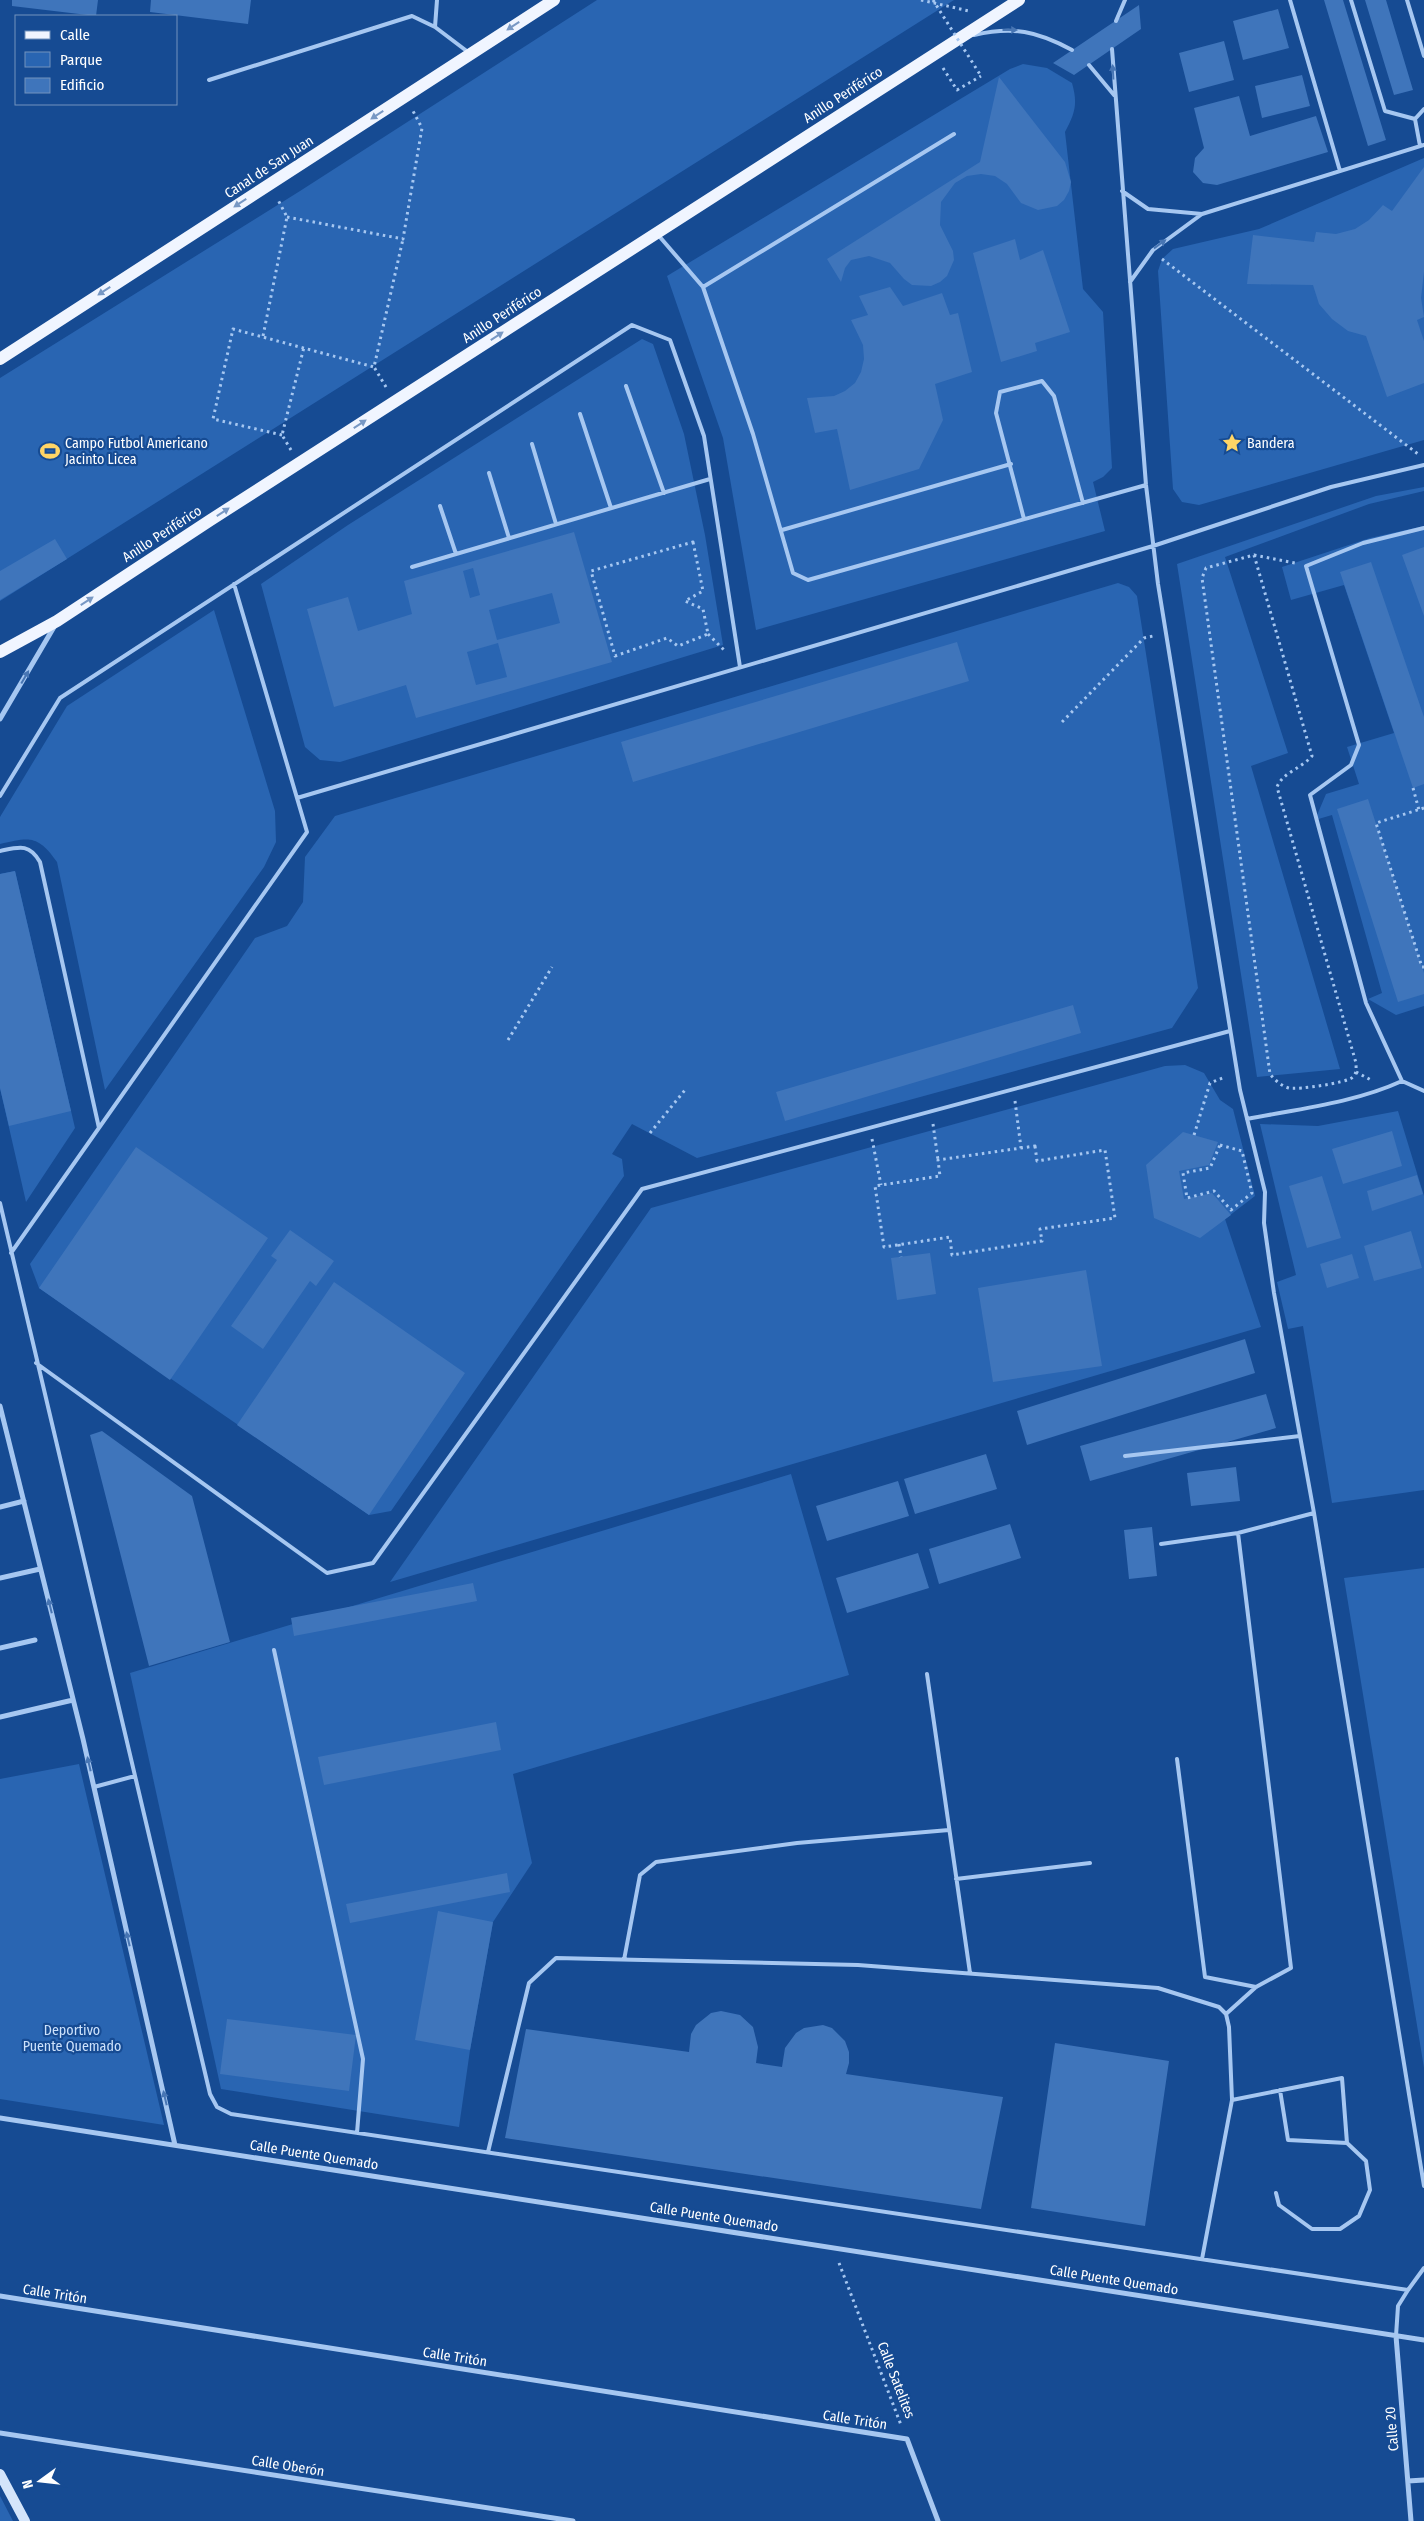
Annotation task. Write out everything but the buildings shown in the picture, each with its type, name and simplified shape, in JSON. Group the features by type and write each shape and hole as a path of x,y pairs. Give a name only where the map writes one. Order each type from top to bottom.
{"main road":[{"name":"Canal de San Juan","path":"0,359 554,0"},
{"name":"Anillo Periférico","path":"0,652 57,621 298,463 1019,0"},
{"path":"0,2474 25,2521"}],"street":[{"path":"0,719 57,621"},
{"path":"0,1406 3,1427 24,1501 94,1787 175,2145"},
{"path":"0,1507 24,1501"},
{"path":"0,1578 40,1569"},
{"path":"0,1648 35,1640"},
{"path":"0,1717 73,1700"},
{"name":"Calle Puente Quemado","path":"0,2118 1424,2340"},
{"name":"Calle Tritón","path":"0,2296 907,2439"},
{"name":"Calle 20","path":"1396,2336 1411,2521"},
{"name":"Calle Oberón","path":"0,2433 573,2521"},
{"name":"Calle Satelites","path":"907,2439 938,2521"},
{"path":"1408,2482 1424,2480"}],"lane":[{"path":"435,27 437,0"},
{"path":"1116,20 1125,0"},
{"path":"1290,0 1340,171"},
{"path":"1351,0 1385,111 1415,120"},
{"path":"1407,0 1424,56"},
{"path":"209,80 412,16 435,27 470,54"},
{"path":"962,37 993,30 1022,30 1048,37 1072,50"},
{"path":"1112,50 1114,95 1146,485 1153,546 1237,1072 1264,1192 1264,1223 1274,1293 1314,1513 1424,2186"},
{"path":"1089,65 1114,95"},
{"path":"1415,120 1424,109"},
{"path":"1130,282 1153,250 1202,214 1422,146 1415,120"},
{"path":"703,287 954,134"},
{"path":"1122,191 1148,209 1202,214"},
{"path":"657,233 703,287 753,434 793,573 808,580 1146,485"},
{"path":"0,796 60,698 632,325 670,340 704,436 740,667"},
{"path":"1024,519 996,412 1000,392 1042,381 1054,396 1083,503"},
{"path":"626,386 664,493"},
{"path":"580,414 611,508"},
{"path":"532,444 556,524"},
{"path":"782,530 1010,464"},
{"path":"297,798 1153,546 1331,487 1424,465"},
{"path":"489,473 509,538"},
{"path":"412,567 710,479"},
{"path":"440,506 456,554"},
{"path":"1424,528 1363,543 1306,566 1359,745 1351,766 1310,795 1366,1003 1402,1081 1424,1091"},
{"path":"11,1253 307,832 234,584"},
{"path":"0,851 22,847 34,852 40,862 99,1128"},
{"path":"36,1363 327,1574 373,1562 642,1189 1230,1031"},
{"path":"1247,1119 1346,1099 1388,1088 1402,1081"},
{"path":"0,1203 36,1363 210,2094 217,2107 231,2114 1408,2290"},
{"path":"1125,1456 1300,1436"},
{"path":"1161,1544 1238,1533 1314,1513"},
{"path":"1226,2014 1256,1987 1291,1968 1238,1533"},
{"path":"274,1650 363,2059 357,2132"},
{"path":"927,1674 970,1973"},
{"path":"1177,1759 1205,1977 1256,1987"},
{"path":"94,1787 135,1776"},
{"path":"624,1960 640,1874 656,1862 798,1843 949,1830"},
{"path":"956,1879 1090,1863"},
{"path":"488,2152 530,1983 556,1958 858,1964 1158,1988 1219,2007 1226,2014 1230,2027 1232,2100 1202,2259"},
{"path":"1232,2100 1342,2078 1347,2142 1366,2161 1370,2190 1359,2216 1340,2229 1312,2230 1280,2205 1276,2193"},
{"path":"1280,2090 1288,2140 1347,2142"},
{"path":"1396,2336 1398,2306 1424,2268"}],"path":[{"path":"921,0 994,16"},
{"path":"933,0 980,76 957,90 934,55"},
{"path":"374,367 403,239 422,128 405,96"},
{"path":"263,336 287,217 270,184"},
{"path":"287,217 403,239"},
{"path":"1162,259 1424,459"},
{"path":"282,435 212,419 233,329 374,367 395,402"},
{"path":"298,463 282,435 304,347"},
{"path":"693,542 703,591 685,601 703,609 708,634 678,646 667,638 615,656 591,571 693,542"},
{"path":"1254,555 1312,756 1305,764 1280,780 1277,787 1356,1063 1356,1072 1352,1079 1341,1083 1290,1088 1278,1083 1270,1074 1202,578 1206,568 1254,555 1306,566"},
{"path":"1062,722 1144,638 1166,634"},
{"path":"1413,788 1422,809 1376,822 1422,968 1424,967"},
{"path":"508,1040 552,967"},
{"path":"1194,1135 1210,1083 1237,1072"},
{"path":"1014,1089 1021,1148"},
{"path":"650,1133 686,1090"},
{"path":"931,1111 940,1176 875,1186 884,1247 950,1237 952,1255 1042,1241 1040,1230 1115,1218 1105,1150 1036,1160 1034,1146 938,1160"},
{"path":"869,1128 881,1185"},
{"path":"1220,1145 1242,1151 1252,1193 1231,1210 1214,1191 1187,1198 1183,1174 1210,1168 1220,1145"},
{"path":"899,1244 902,1257"},
{"name":"Calle Satelites","path":"832,2247 907,2439"}],"green space":[{"path":"597,0 954,0 0,601 0,378 300,191"},
{"path":"1023,64 1047,68 1072,83 1074,90 1074,108 1065,132 1083,289 1103,312 1112,468 1103,477 1093,482 1105,531 756,630 723,438 667,276 1010,69"},
{"path":"1424,158 1424,440 1199,505 1182,502 1173,489 1158,271 1162,259 1173,249 1259,229"},
{"path":"642,339 653,344 684,434 705,535 723,645 340,762 320,760 305,747 261,584 348,525"},
{"path":"1424,487 1424,491 1369,504 1225,557 1288,753 1251,766 1340,1069 1257,1077 1177,564 1376,496"},
{"path":"1424,526 1424,1006 1396,1015 1368,999 1382,993 1332,815 1315,820 1326,794 1359,784 1347,747 1394,733 1344,585 1291,600 1282,567 1370,538"},
{"path":"1118,583 1129,587 1137,596 1198,988 1172,1028 697,1158 632,1124 612,1154 622,1159 624,1176 391,1511 369,1515 39,1288 30,1264 255,938 287,926 303,902 305,857 335,816"},
{"path":"214,610 275,811 276,842 264,867 105,1090 57,862 44,847 33,840 19,840 0,844 0,817 67,706"},
{"path":"15,871 75,1128 26,1202 0,1088 0,874"},
{"path":"1185,1065 1204,1073 1220,1100 1233,1109 1255,1196 1225,1219 1261,1327 390,1582 651,1208 1165,1066"},
{"path":"1398,1111 1424,1196 1424,1490 1332,1503 1303,1326 1288,1329 1277,1282 1296,1275 1260,1124 1318,1126"},
{"path":"791,1474 849,1675 513,1774 532,1863 493,1922 470,2050 459,2127 221,2089 130,1673"},
{"path":"1424,1568 1424,2068 1344,1578"},
{"name":"Deportivo Puente Quemado","path":"79,1764 164,2125 0,2099 0,1779"},
{"path":"0,2496 13,2521 0,2521"}],"place":[{"name":"Bandera","path":"1232,443"},
{"name":"Campo Futbol Americano Jacinto Licea","path":"50,451"}]}
